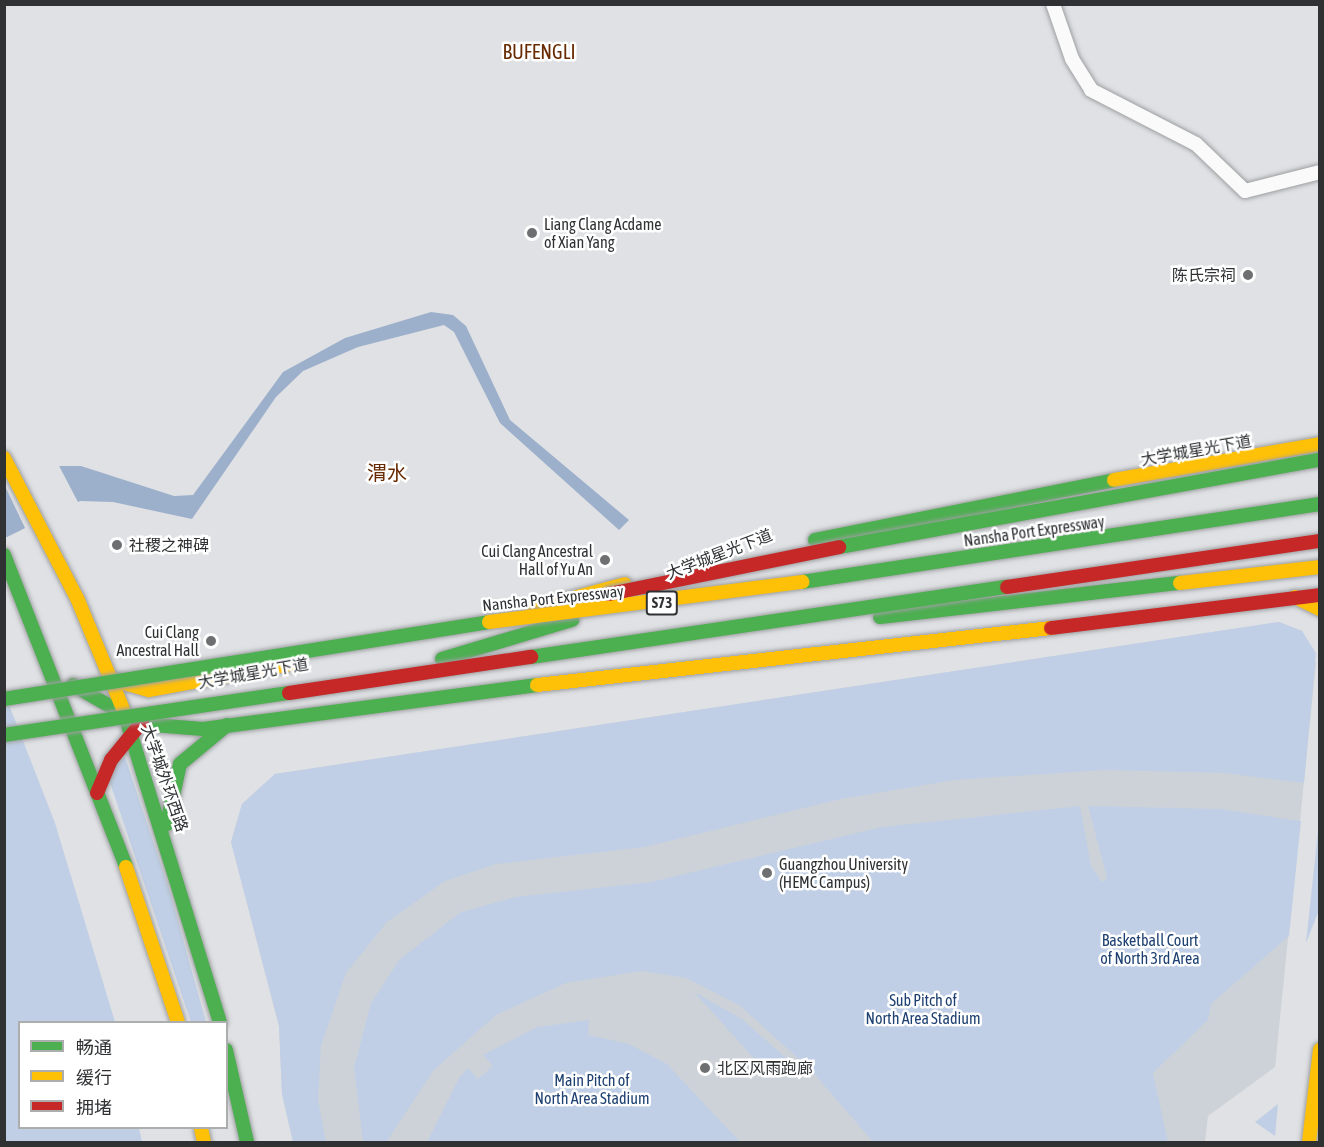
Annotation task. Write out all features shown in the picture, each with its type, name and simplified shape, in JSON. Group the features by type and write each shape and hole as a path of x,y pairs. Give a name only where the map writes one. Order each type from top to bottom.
{"main road":[{"name":"大学城星光下道","path":"97,793 111,760 137,728 156,712 206,698 462,655 704,581 772,549 955,508 1320,444"},
{"path":"438,628 1003,514 1320,460"},
{"name":"大学城外环西路","path":"7,462 53,552 126,716 137,728 219,1021"},
{"name":"Nansha Port Expressway","path":"4,699 438,628 672,602 1320,504"},
{"name":"S73","path":"4,735 1320,541"},
{"path":"110,678 149,690 338,655 772,549"},
{"path":"7,562 53,672 143,911 177,1021"},
{"path":"576,651 1320,567"},
{"path":"137,728 173,729 227,725 734,659 903,646 1320,595"},
{"path":"1295,597 1320,609"},
{"path":"53,672 126,716"},
{"path":"167,835 173,777 180,764 202,741 227,725"},
{"path":"1309,1143 1320,1050"},
{"path":"228,1059 247,1143"}],"street":[{"path":"1053,4 1072,59 1091,90 1196,144 1245,191 1320,172"}],"shaded area":[{"path":"431,312 453,315 466,326 510,420 629,520 619,530 500,423 454,332 444,325 358,347 303,371 276,397 192,519 113,502 80,501 5,538 5,488 52,466 81,466 174,496 193,495 283,372 345,338"},
{"name":"Guangzhou University (HEMC Campus)","path":"1279,622 1302,631 1316,663 1275,1067 1208,1116 1205,1142 293,1142 282,1094 279,1026 231,842 242,804 275,774"}],"green space":[{"path":"1279,622 1302,631 1316,653 1304,783 1224,773 1105,770 955,780 841,799 645,847 496,864 445,881 387,922 346,973 321,1046 318,1099 326,1142 293,1142 282,1094 279,1026 231,842 242,804 275,774"},
{"path":"4,692 55,823 115,1021 18,1021 18,1129 139,1129 142,1142 5,1142"},
{"path":"125,757 170,892 206,1021 191,1021 106,771"},
{"path":"1080,806 1091,866 1102,882 1107,878 1088,806 1220,809 1301,821 1289,936 1211,1004 1208,1020 1153,1073 1168,1142 873,1142 810,1069 739,1005 686,978 641,971 566,983 496,1015 433,1071 387,1141 363,1142 354,1068 371,1003 400,959 461,912 515,897 651,882 882,827"},
{"path":"1319,822 1319,910 1306,943"},
{"path":"694,992 742,1019 786,1058 768,1074"},
{"name":"Main Pitch of North Area Stadium","path":"589,1020 588,1035 629,1044 667,1064 740,1142 427,1142 459,1078 468,1068 478,1079 493,1066 483,1055 537,1027"},
{"path":"1278,1104 1275,1136 1255,1122"}],"pier":[{"path":"57,462 79,504 26,530 4,484"}],"traffic: fast":[{"path":"839,547 1320,460"},
{"path":"815,540 1114,480"},
{"path":"802,582 1320,504"},
{"path":"4,555 126,867"},
{"path":"880,617 1180,583"},
{"path":"531,657 1007,587"},
{"path":"442,659 572,620"},
{"path":"4,699 489,622"},
{"path":"73,685 141,724 203,729 537,685"},
{"path":"4,735 289,693"},
{"path":"123,709 220,1021"},
{"path":"167,824 180,764 227,725"},
{"path":"228,1059 247,1142"}],"traffic: slow":[{"path":"1114,480 1320,444"},
{"path":"4,458 77,598 123,709"},
{"path":"1180,583 1320,567"},
{"path":"489,622 802,582"},
{"path":"532,609 625,584"},
{"path":"1295,597 1320,609"},
{"path":"537,685 1051,628"},
{"path":"114,680 149,690 295,663"},
{"path":"126,867 178,1021"},
{"path":"1309,1142 1320,1050"},
{"path":"201,1129 204,1142"}],"traffic: jam":[{"path":"1007,587 1320,541"},
{"path":"609,594 839,547"},
{"path":"1051,628 1320,595"},
{"path":"289,693 531,657"},
{"path":"97,793 111,760 142,722"}],"place":[{"name":"Liang Clang Acdame of Xian Yang","path":"532,233"},
{"name":"陈氏宗祠","path":"1248,275"},
{"name":"社稷之神碑","path":"117,545"},
{"name":"Cui Clang Ancestral Hall of Yu An","path":"605,560"},
{"name":"Cui Clang Ancestral Hall","path":"211,641"},
{"name":"Guangzhou University (HEMC Campus)","path":"767,873"},
{"name":"北区风雨跑廊","path":"705,1068"}],"district":[{"name":"BUFENGLI","path":"539,51"},
{"name":"渭水","path":"387,472"}],"park label":[{"name":"Basketball Court of North 3rd Area","path":"1150,949"},
{"name":"Sub Pitch of North Area Stadium","path":"923,1009"}]}
